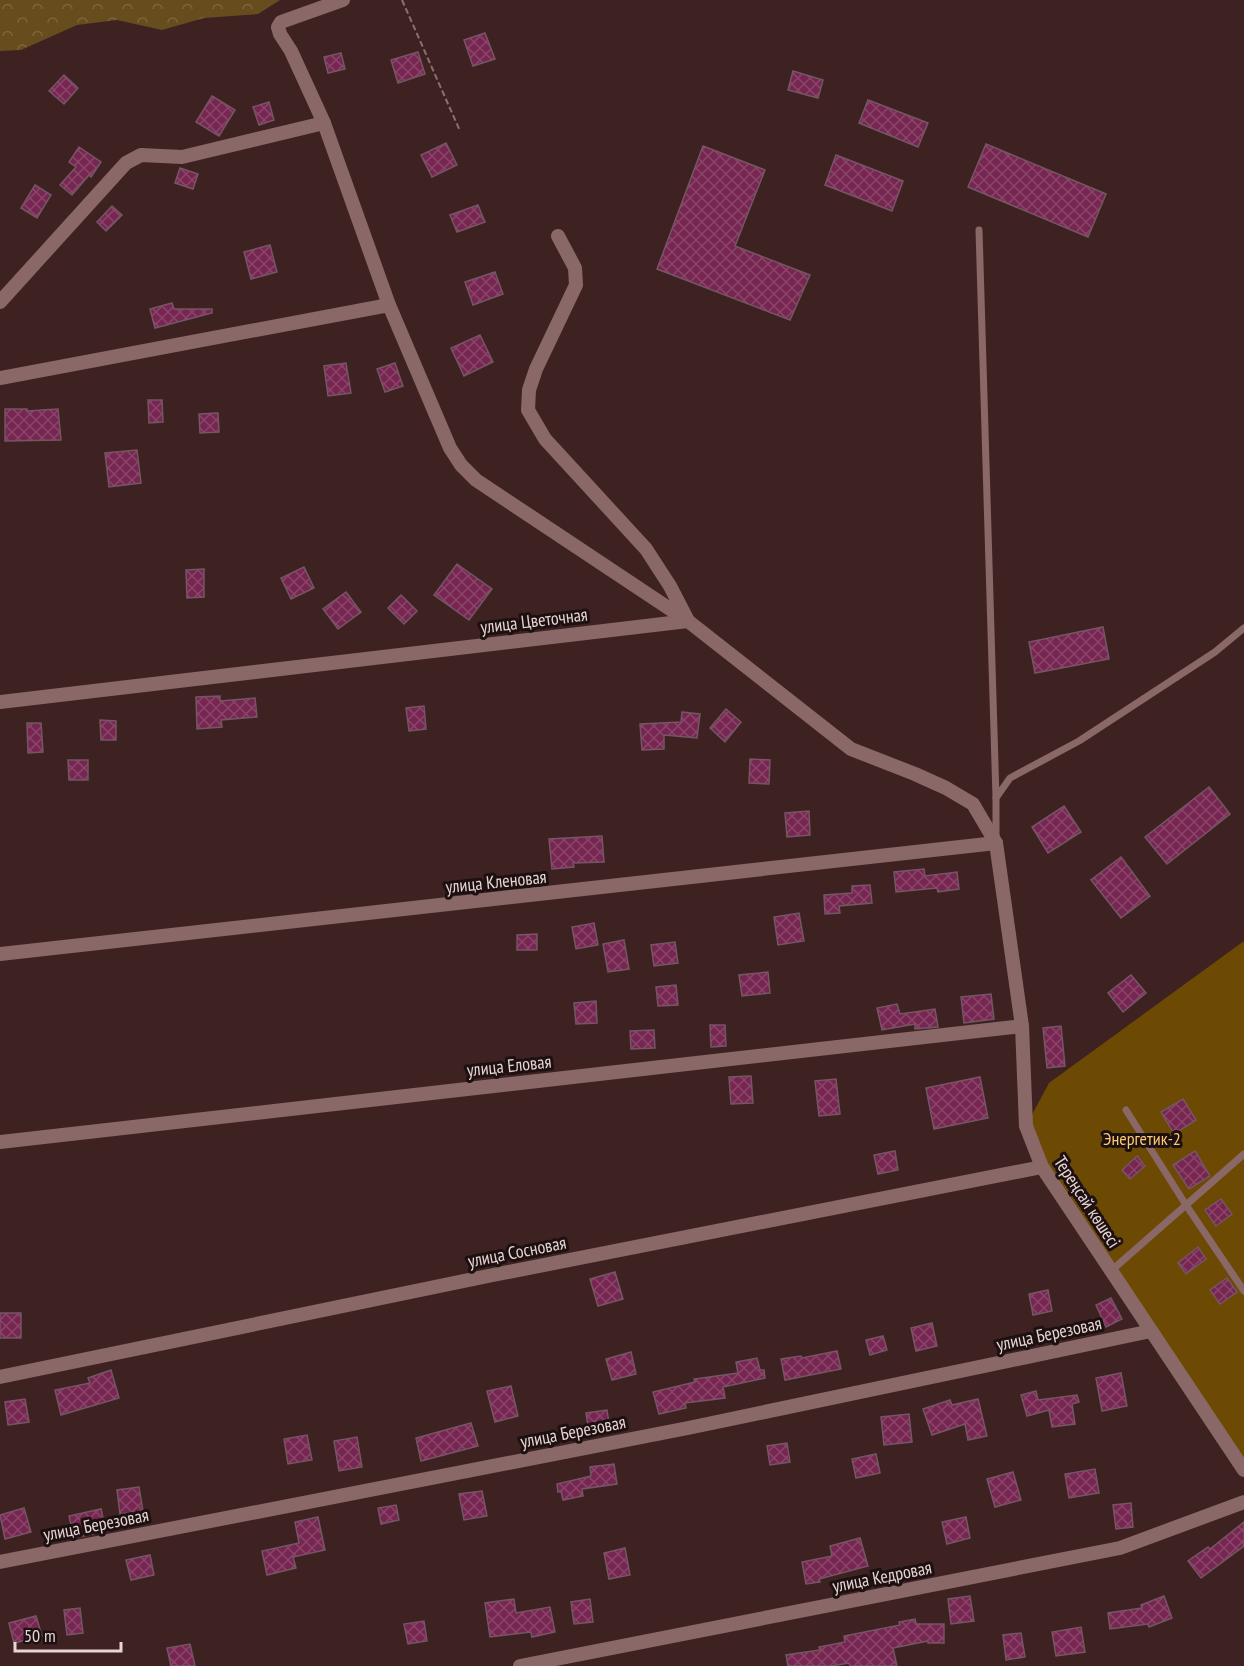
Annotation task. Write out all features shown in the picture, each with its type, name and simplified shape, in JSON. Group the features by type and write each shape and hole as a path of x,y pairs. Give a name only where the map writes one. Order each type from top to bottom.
{"street":[{"path":"343,0 281,22 278,27 324,123 389,305 450,448 461,465 476,480 688,621 851,749 915,774 946,788 973,804 996,843"},
{"path":"0,302 126,163 141,154 182,158 324,123"},
{"path":"558,236 575,268 576,285 536,369 529,390 528,410 545,439 646,549 670,586 688,621"},
{"path":"0,378 389,305"},
{"name":"улица Цветочная","path":"0,702 688,621"},
{"name":"улица Кленовая","path":"0,954 996,843"},
{"name":"Тереңсай көшесі","path":"996,843 1022,1026 1026,1126 1041,1167 1244,1470"},
{"name":"улица Еловая","path":"0,1142 1022,1026"},
{"name":"улица Сосновая","path":"0,1377 493,1275 1041,1167"},
{"name":"улица Березовая","path":"0,1562 688,1428 1151,1331"},
{"name":"улица Кедровая","path":"520,1666 1120,1548 1244,1502"}],"lane":[{"path":"979,230 996,843"},
{"path":"996,798 1010,778 1079,741 1215,652 1244,628"},
{"path":"1126,1110 1244,1291"},
{"path":"1111,1271 1244,1154"}],"path":[{"path":"402,0 460,131"}],"green space":[{"path":"0,0 280,0 258,14 204,18 162,30 117,20 77,25 21,50 0,51"},
{"name":"Энергетик-2","path":"1244,941 1244,1470 1042,1167 1026,1126 1049,1083"}],"building":[{"path":"485,33 495,59 473,66 464,40"},
{"path":"418,52 425,74 398,83 391,60"},
{"path":"341,53 345,69 328,73 324,57"},
{"path":"793,71 823,80 818,98 788,90"},
{"path":"64,75 78,88 64,104 49,91"},
{"path":"212,96 235,110 219,136 196,122"},
{"path":"868,100 928,123 918,147 859,123"},
{"path":"269,102 274,120 259,125 253,107"},
{"path":"446,143 457,165 432,177 421,155"},
{"path":"986,144 1106,194 1088,237 968,187"},
{"path":"703,146 765,170 735,246 810,275 790,320 657,269"},
{"path":"79,147 101,162 91,177 89,175 72,195 60,185 76,167 69,162"},
{"path":"836,155 903,181 892,211 825,185"},
{"path":"180,168 198,174 193,189 175,183"},
{"path":"35,185 51,195 37,218 21,208"},
{"path":"478,205 485,222 457,232 450,215"},
{"path":"112,206 122,215 106,231 97,222"},
{"path":"270,245 277,272 251,279 244,252"},
{"path":"495,272 503,294 473,305 465,282"},
{"path":"172,303 174,309 212,309 212,313 155,328 150,309"},
{"path":"480,335 493,362 464,376 451,348"},
{"path":"346,363 351,393 328,396 324,366"},
{"path":"395,363 403,386 385,392 377,369"},
{"path":"148,400 162,400 163,422 149,423"},
{"path":"5,409 27,409 27,411 58,409 61,440 5,441"},
{"path":"218,413 219,432 200,433 199,414"},
{"path":"137,450 141,483 109,487 105,453"},
{"path":"457,564 492,589 469,620 434,595"},
{"path":"304,567 314,588 291,599 281,578"},
{"path":"204,569 204,597 187,598 186,570"},
{"path":"346,592 361,612 338,629 323,609"},
{"path":"401,595 417,611 404,624 388,608"},
{"path":"1103,627 1109,659 1035,673 1029,642"},
{"path":"220,696 220,701 255,698 257,717 221,720 222,727 197,729 196,697"},
{"path":"424,706 426,729 409,731 406,708"},
{"path":"726,709 741,722 725,742 710,728"},
{"path":"682,712 700,714 697,738 664,735 664,749 642,750 640,724 681,722"},
{"path":"100,720 116,721 116,740 101,740"},
{"path":"27,723 41,723 43,752 28,753"},
{"path":"750,759 770,760 769,784 749,783"},
{"path":"68,760 88,760 88,780 69,780"},
{"path":"1209,787 1230,814 1167,864 1145,837"},
{"path":"1064,806 1081,832 1048,853 1032,827"},
{"path":"809,811 810,835 787,837 785,813"},
{"path":"602,836 604,862 573,863 574,867 552,869 549,839"},
{"path":"1121,857 1150,896 1121,918 1091,880"},
{"path":"924,869 925,876 957,872 959,889 938,892 937,888 896,892 894,872"},
{"path":"870,885 872,903 839,906 840,913 825,914 824,895 852,893 852,886"},
{"path":"799,913 804,941 778,945 774,917"},
{"path":"594,923 598,945 576,949 572,927"},
{"path":"537,934 537,950 517,950 517,935"},
{"path":"624,940 629,969 608,972 603,944"},
{"path":"675,942 678,963 654,966 651,945"},
{"path":"768,972 770,993 742,996 739,975"},
{"path":"1131,975 1146,993 1123,1012 1108,993"},
{"path":"676,985 678,1005 658,1006 656,987"},
{"path":"991,994 994,1019 964,1023 961,997"},
{"path":"596,1001 597,1023 576,1024 574,1003"},
{"path":"897,1004 900,1014 935,1009 938,1027 915,1029 915,1024 882,1030 877,1008"},
{"path":"710,1025 725,1025 726,1046 711,1047"},
{"path":"1061,1026 1065,1066 1047,1068 1043,1028"},
{"path":"654,1030 655,1048 631,1049 630,1031"},
{"path":"751,1076 753,1103 731,1104 729,1077"},
{"path":"980,1077 988,1118 934,1129 926,1088"},
{"path":"836,1079 840,1114 819,1116 815,1081"},
{"path":"1183,1099 1196,1120 1174,1134 1161,1112"},
{"path":"895,1151 898,1170 878,1174 874,1155"},
{"path":"1195,1151 1210,1176 1189,1189 1173,1165"},
{"path":"1137,1156 1145,1166 1130,1179 1122,1170"},
{"path":"1221,1199 1232,1214 1216,1226 1205,1210"},
{"path":"1198,1247 1206,1259 1186,1274 1178,1263"},
{"path":"615,1272 623,1299 598,1306 590,1279"},
{"path":"1227,1278 1237,1292 1220,1304 1210,1290"},
{"path":"1048,1290 1052,1311 1033,1315 1029,1294"},
{"path":"1111,1298 1122,1319 1106,1327 1096,1305"},
{"path":"0,1313 21,1313 21,1338 0,1338"},
{"path":"932,1323 937,1346 916,1351 911,1328"},
{"path":"883,1336 887,1350 870,1355 866,1340"},
{"path":"837,1351 841,1369 785,1380 781,1359 801,1356 802,1358"},
{"path":"631,1352 636,1374 612,1380 606,1359"},
{"path":"757,1358 760,1370 764,1370 765,1378 723,1387 725,1398 685,1403 686,1408 659,1414 653,1392 695,1382 694,1379 738,1373 736,1362"},
{"path":"111,1370 119,1398 61,1415 55,1390 90,1383 88,1378"},
{"path":"1121,1373 1127,1406 1102,1411 1096,1378"},
{"path":"511,1386 518,1416 495,1422 487,1391"},
{"path":"1036,1391 1038,1400 1077,1395 1079,1402 1072,1404 1075,1424 1052,1427 1049,1410 1027,1416 1021,1395"},
{"path":"25,1399 29,1422 8,1425 5,1402"},
{"path":"978,1399 987,1436 968,1440 965,1424 932,1435 923,1409 950,1400 952,1405"},
{"path":"607,1410 609,1423 588,1426 586,1413"},
{"path":"909,1414 912,1442 884,1445 881,1417"},
{"path":"471,1423 478,1446 421,1461 416,1438"},
{"path":"307,1435 312,1460 288,1464 284,1439"},
{"path":"357,1437 362,1467 339,1471 334,1441"},
{"path":"787,1443 790,1462 770,1465 767,1446"},
{"path":"876,1454 880,1473 856,1478 852,1459"},
{"path":"614,1464 617,1484 582,1489 583,1496 563,1500 561,1491 558,1492 557,1484 591,1476 590,1467"},
{"path":"1095,1469 1099,1493 1069,1498 1065,1474"},
{"path":"1013,1472 1021,1500 995,1507 987,1479"},
{"path":"139,1487 143,1511 120,1514 117,1490"},
{"path":"482,1491 487,1516 464,1520 459,1494"},
{"path":"1131,1503 1133,1527 1116,1529 1113,1505"},
{"path":"396,1505 399,1520 381,1524 378,1508"},
{"path":"24,1508 31,1532 5,1539 0,1515"},
{"path":"101,1509 106,1531 74,1538 69,1516"},
{"path":"318,1517 325,1550 293,1557 296,1568 267,1575 262,1551 299,1543 295,1522"},
{"path":"966,1517 970,1538 947,1544 942,1522"},
{"path":"1244,1522 1244,1546 1201,1578 1188,1561 1208,1547 1210,1549"},
{"path":"860,1538 868,1566 819,1579 820,1582 806,1584 802,1562 832,1556 830,1546"},
{"path":"625,1548 630,1575 609,1579 604,1553"},
{"path":"150,1555 154,1575 131,1580 126,1560"},
{"path":"970,1596 974,1621 951,1624 948,1599"},
{"path":"1164,1596 1172,1618 1149,1627 1148,1624 1110,1629 1108,1613 1142,1608 1141,1605"},
{"path":"514,1599 516,1613 550,1607 555,1632 532,1637 531,1632 490,1637 485,1603"},
{"path":"590,1599 593,1622 574,1624 571,1602"},
{"path":"80,1608 83,1633 67,1635 64,1610"},
{"path":"36,1616 42,1636 14,1643 9,1623"},
{"path":"915,1619 916,1624 944,1624 944,1643 928,1643 928,1641 893,1648 897,1666 850,1666 849,1663 832,1666 788,1666 786,1655 820,1650 819,1647 845,1642 844,1636 900,1625 899,1622"},
{"path":"424,1621 427,1641 408,1644 404,1624"},
{"path":"1081,1627 1085,1652 1056,1656 1052,1632"},
{"path":"1021,1633 1025,1657 1006,1660 1003,1635"},
{"path":"190,1644 195,1666 171,1666 167,1648"}]}
